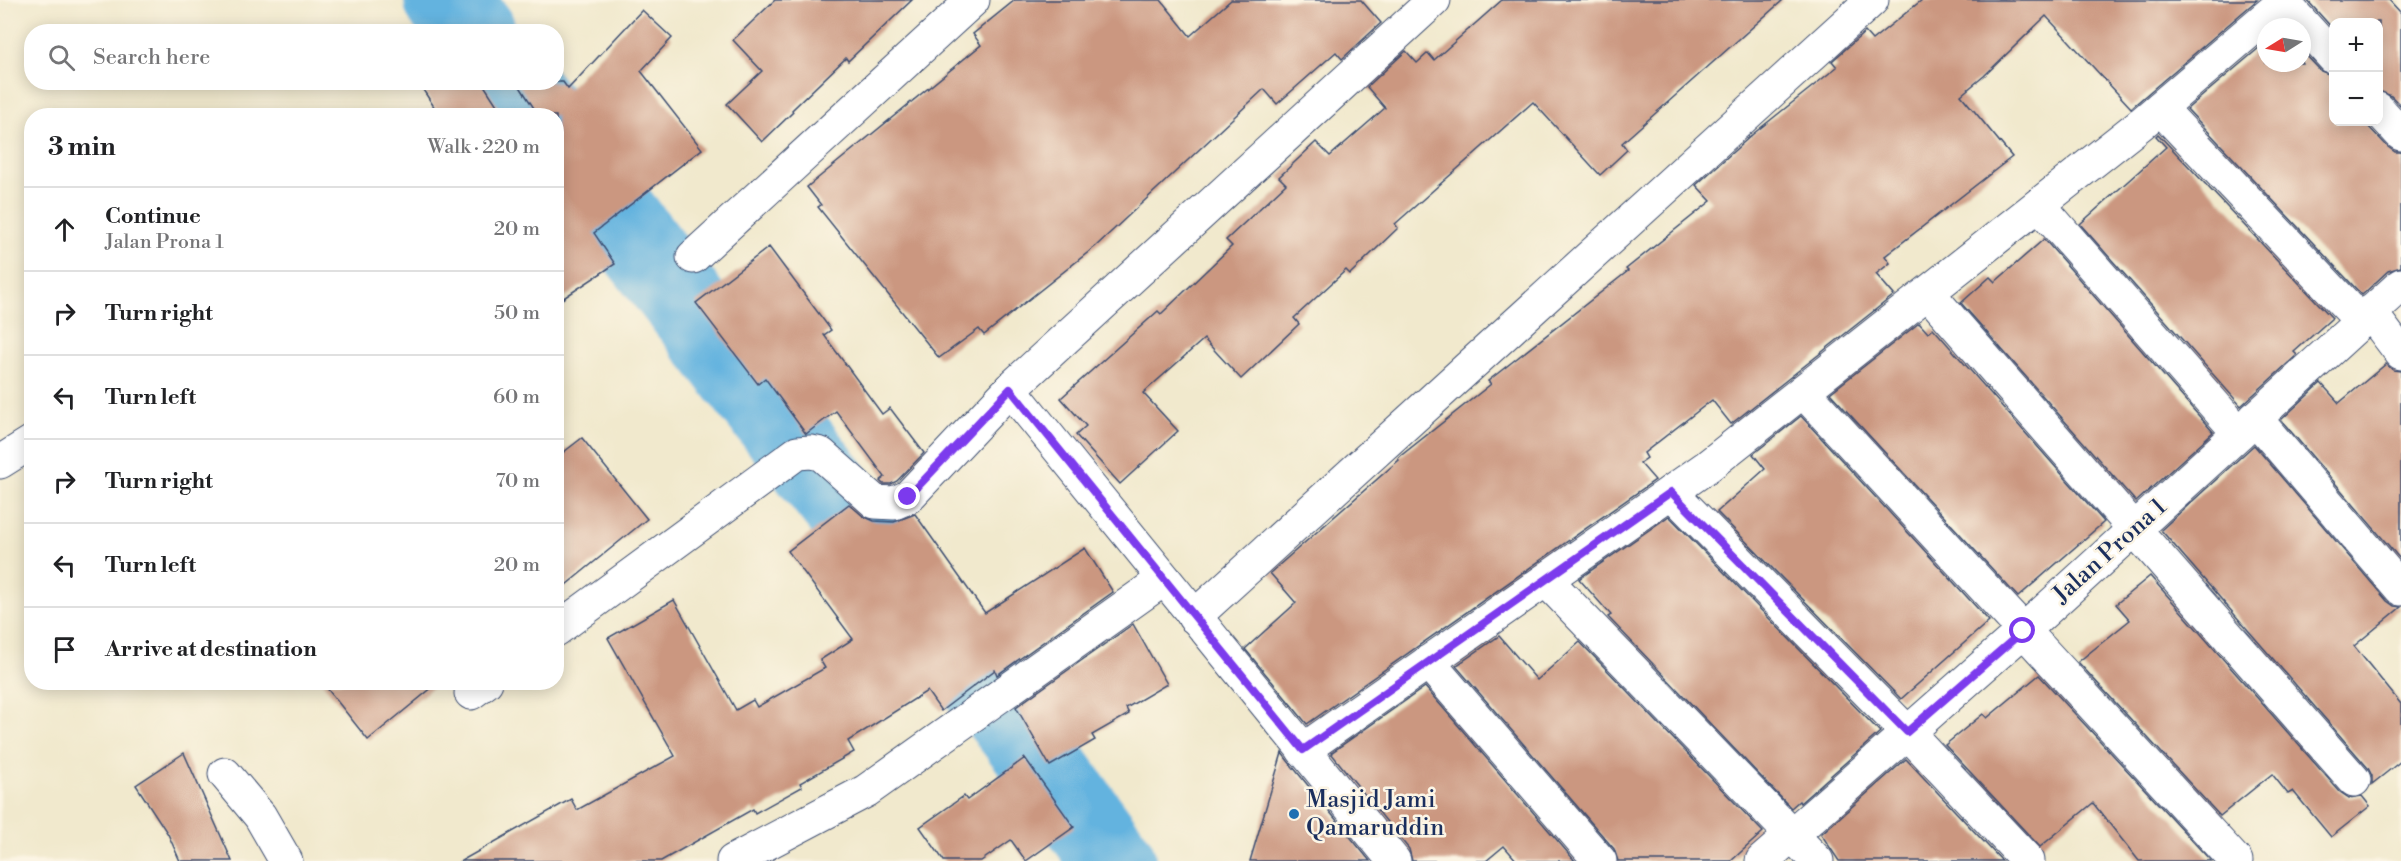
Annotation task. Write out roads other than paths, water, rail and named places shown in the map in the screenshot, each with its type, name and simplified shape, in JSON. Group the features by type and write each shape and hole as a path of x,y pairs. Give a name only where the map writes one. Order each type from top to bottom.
{"street":[{"path":"693,257 973,0"},
{"path":"564,624 797,453 821,454 875,502 894,503 908,497 1010,389 1434,0"},
{"path":"1194,617 1872,0"},
{"path":"1303,750 1708,466 2160,108 2285,1 2329,52"},
{"path":"2160,108 2401,353"},
{"path":"2383,114 2401,134"},
{"path":"2039,205 2401,590"},
{"name":"Jalan Prona 1","path":"1762,861 2023,631 2401,285"},
{"path":"1928,293 2354,780"},
{"path":"1010,389 1394,861"},
{"path":"1803,391 2236,861"},
{"path":"0,462 24,447"},
{"path":"1671,492 1907,732 2028,861"},
{"path":"733,861 866,791 1164,579"},
{"path":"1546,580 1817,861"},
{"path":"1428,662 1600,861"},
{"path":"225,774 260,816 286,861"}],"waterway":[{"path":"446,0 467,24"},
{"path":"519,90 533,108"},
{"path":"564,148 1033,749 1114,861"}],"place":[{"name":"Masjid Jami Qamaruddin","path":"1294,814"}]}
